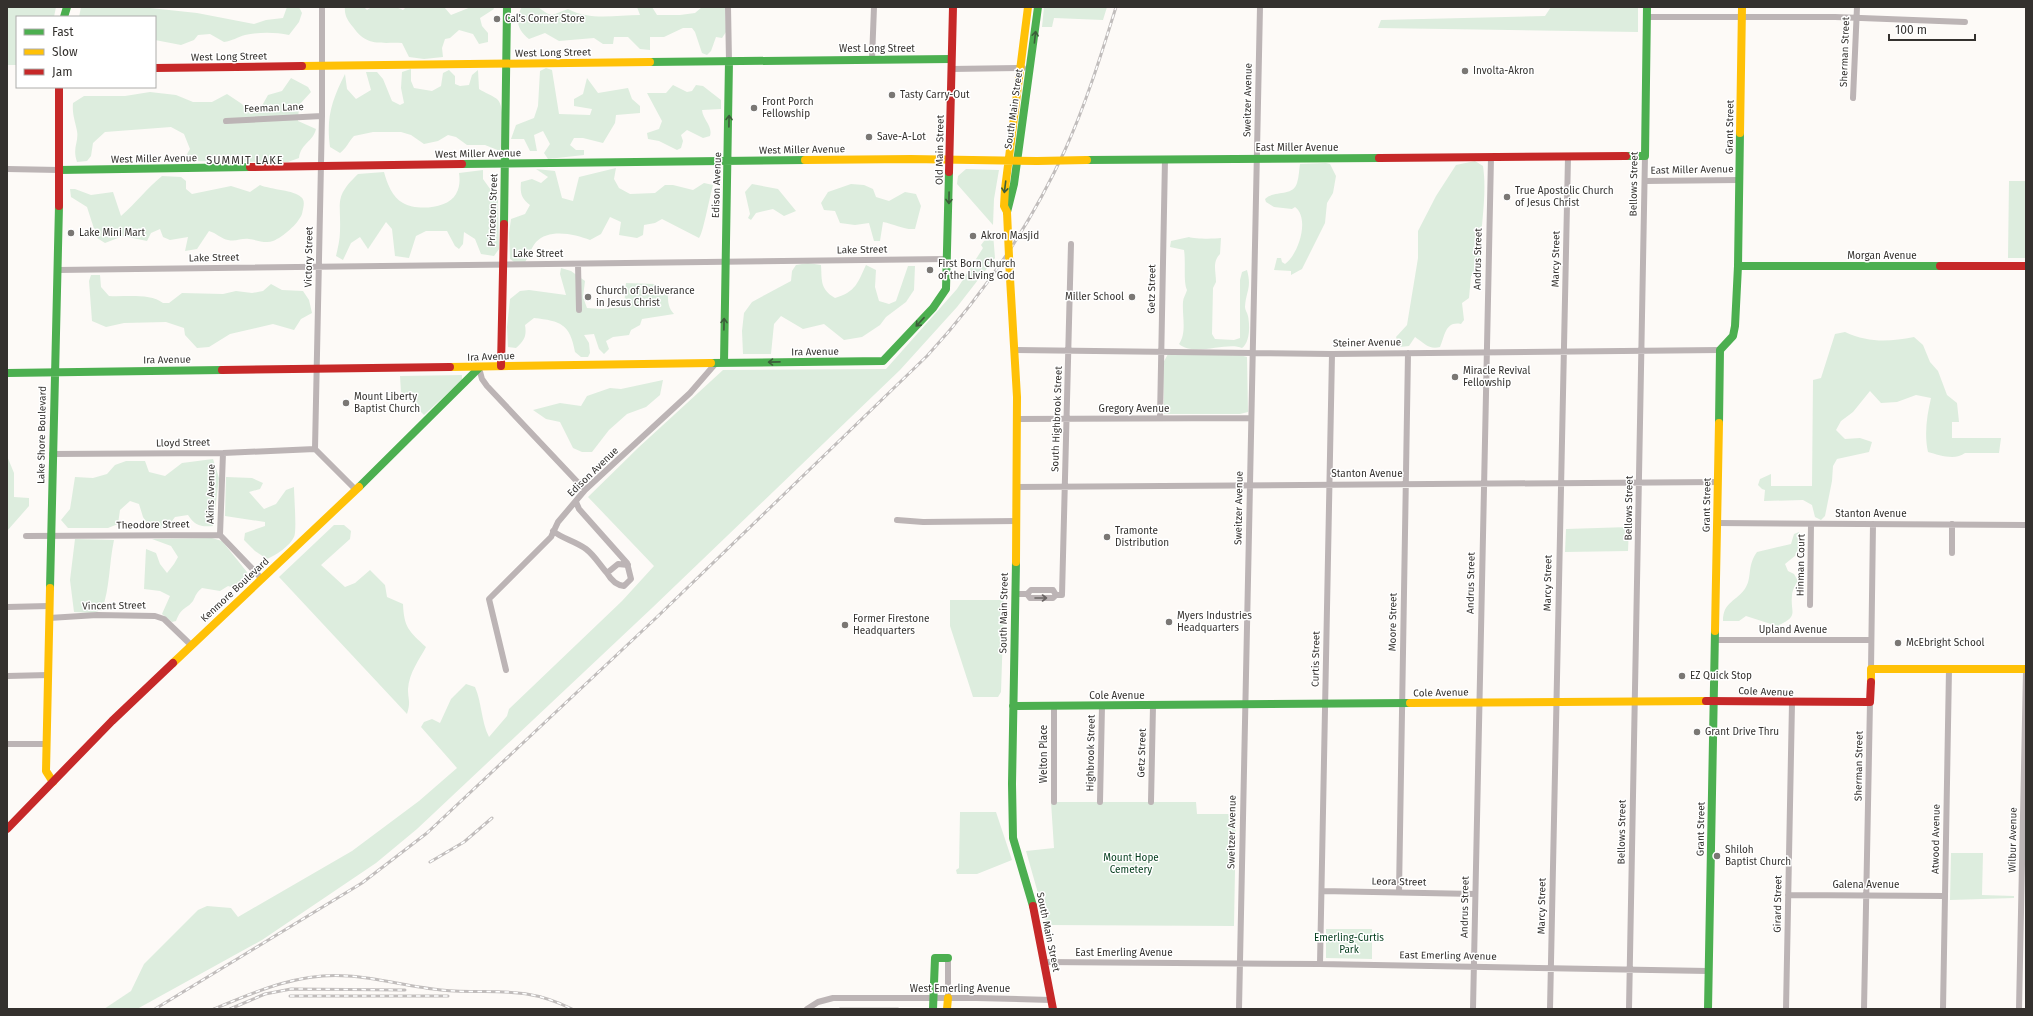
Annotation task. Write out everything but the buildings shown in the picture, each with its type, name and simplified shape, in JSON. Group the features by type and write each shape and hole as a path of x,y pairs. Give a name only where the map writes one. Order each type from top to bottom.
{"street":[{"name":"Victory Street","path":"315,449 320,267 323,65 322,7"},
{"name":"Princeton Street","path":"501,366 507,7"},
{"name":"Edison Avenue","path":"506,670 489,599 551,537 558,522 585,490 690,393 720,363 726,262 729,61 728,7"},
{"path":"872,59 874,7"},
{"name":"Old Main Street","path":"945,292 950,159 953,7"},
{"name":"South Main Street","path":"1013,161 1020,68 1028,7"},
{"name":"South Main Street","path":"1038,7 1030,68 1004,206 1007,212 1017,419 1017,521 1012,784 1013,838 1031,897 1053,1009"},
{"name":"Sweitzer Avenue","path":"1239,1009 1260,7"},
{"name":"Bellows Street","path":"1629,1009 1640,482 1647,7"},
{"name":"Grant Street","path":"1708,1009 1720,350 1733,336 1735,326 1738,266 1742,7"},
{"name":"Sherman Street","path":"1853,98 1857,7"},
{"path":"1647,17 1857,18 1965,22"},
{"name":"West Long Street","path":"156,68 951,59"},
{"path":"951,69 1030,68"},
{"name":"Lake Shore Boulevard","path":"53,782 46,771 46,744 49,675 50,536 59,170 59,88"},
{"name":"Feeman Lane","path":"226,121 322,116"},
{"name":"Marcy Street","path":"1550,1009 1568,156"},
{"name":"East Miller Avenue","path":"950,159 1013,161 1645,156"},
{"name":"Andrus Street","path":"1473,1009 1491,157"},
{"name":"West Miller Avenue","path":"7,169 59,170 728,160 950,159"},
{"name":"Getz Street","path":"1160,418 1165,159"},
{"name":"East Miller Avenue","path":"1645,181 1739,180"},
{"name":"South Highbrook Street","path":"1015,594 1027,594 1030,598 1053,598 1059,595 1065,486 1071,244"},
{"name":"Lake Street","path":"56,270 947,259"},
{"path":"578,264 579,310"},
{"name":"Morgan Avenue","path":"1738,266 2026,266"},
{"name":"Ira Avenue","path":"7,373 317,368 479,368 501,366 883,361 927,314 945,292"},
{"name":"Steiner Avenue","path":"1014,350 1332,354 1408,352 1720,350"},
{"name":"Moore Street","path":"1399,892 1408,352"},
{"name":"Curtis Street","path":"1320,964 1332,354"},
{"path":"479,368 482,379 487,386 585,490"},
{"name":"Kenmore Boulevard","path":"7,829 112,721 356,490 479,368"},
{"name":"Gregory Avenue","path":"1017,419 1251,418"},
{"path":"315,449 356,490"},
{"name":"Lloyd Street","path":"52,454 223,453 315,449"},
{"name":"Akins Avenue","path":"220,535 223,453"},
{"name":"Stanton Avenue","path":"1017,486 1718,482"},
{"path":"553,531 560,537 572,540 587,550 613,582 624,586 631,579 628,565 621,555 579,509 576,502"},
{"path":"897,520 943,522 1017,521"},
{"name":"Stanton Avenue","path":"1717,523 2026,525"},
{"name":"Hinman Court","path":"1810,605 1811,524"},
{"name":"Sherman Street","path":"1864,1009 1873,524"},
{"path":"1952,524 1952,553"},
{"path":"220,535 262,579"},
{"name":"Theodore Street","path":"26,536 220,535"},
{"path":"607,573 618,564 628,565"},
{"path":"7,606 49,606"},
{"name":"Vincent Street","path":"49,618 97,615 155,616 164,619 191,645"},
{"name":"Upland Avenue","path":"1715,640 1871,640"},
{"path":"1871,669 2026,670"},
{"name":"Atwood Avenue","path":"1943,1009 1949,669"},
{"name":"Wilbur Avenue","path":"2019,1009 2024,896 2026,670"},
{"path":"7,676 49,675"},
{"name":"Cole Avenue","path":"1013,706 1870,702"},
{"name":"Girard Street","path":"1786,1009 1792,703"},
{"name":"Welton Place","path":"1054,706 1054,802"},
{"name":"Highbrook Street","path":"1100,802 1102,706"},
{"name":"Getz Street","path":"1150,802 1153,706"},
{"path":"7,744 46,744"},
{"name":"Leora Street","path":"1322,891 1475,894"},
{"name":"Galena Avenue","path":"1788,895 1945,896"},
{"path":"933,1009 935,958 948,958 947,1009"},
{"name":"East Emerling Avenue","path":"1044,962 1320,964 1708,971"},
{"name":"West Emerling Avenue","path":"807,1009 827,999 948,998 1052,1000"}],"green space":[{"path":"385,6 403,10 406,7 444,7 451,15 471,7 493,7 494,9 480,18 482,26 488,33 488,42 479,44 473,34 459,30 450,38 445,39 442,48 443,57 424,59 409,57 402,43 381,43 369,41 363,38 348,20 345,13 345,7 364,7 367,10 370,8"},
{"path":"7,7 56,7 54,16 16,16 16,65 7,65"},
{"path":"81,7 141,7 197,13 254,24 266,20 283,18 287,7 299,7 302,13 299,22 289,35 256,33 224,42 210,34 198,35 194,40 181,45 156,40 156,16 79,16"},
{"path":"522,7 538,7 552,15 568,9 585,15 603,16 640,15 637,7 652,7 657,15 680,15 695,13 702,7 725,7 726,32 722,38 716,37 711,51 707,55 702,53 695,32 692,28 683,28 664,37 650,37 650,50 640,49 628,37 614,37 613,44 603,44 594,38 559,41 545,33 529,39 522,32 518,24 518,16"},
{"path":"1044,7 1107,7 1103,20 1054,18 1052,27 1042,27"},
{"path":"1551,7 1638,7 1638,32 1378,28 1381,20 1545,16"},
{"path":"546,68 552,70 559,114 590,115 592,109 574,106 574,99 583,94 587,78 598,93 628,88 632,99 640,106 640,113 616,115 615,123 603,143 583,138 574,138 570,145 576,150 584,150 584,155 548,159 544,153 550,144 543,131 534,135 537,151 530,151 524,139 511,139 516,125 534,118 538,106 540,71"},
{"path":"411,69 411,81 414,88 432,91 441,86 443,73 449,70 455,76 455,84 460,86 469,85 472,75 478,70 479,89 498,100 502,110 503,125 500,151 485,145 467,145 456,137 448,135 438,141 424,144 411,135 401,132 373,132 354,136 340,153 330,147 329,127 331,109 345,74 347,89 356,99 371,90 366,72 377,72 383,79 392,101 400,105 404,103 401,88 402,72"},
{"path":"291,78 308,87 311,92 299,105 298,121 316,129 312,137 302,149 299,158 288,162 183,161 190,149 184,134 171,127 105,132 93,143 91,156 87,161 77,162 75,149 77,131 73,114 73,103 84,96 125,96 150,92 176,95 193,102 212,102 227,94 242,104 250,114 259,111 268,95 282,91"},
{"path":"673,85 687,92 692,91 696,85 703,86 721,100 721,109 702,110 711,132 710,136 703,138 687,130 681,135 683,141 681,148 677,150 659,141 648,139 647,133 659,129 662,121 647,93 666,93"},
{"path":"1475,161 1483,166 1484,179 1484,204 1480,255 1481,268 1471,276 1469,298 1462,303 1464,320 1461,324 1452,325 1446,330 1440,347 1430,347 1415,337 1409,346 1400,347 1396,337 1407,325 1418,258 1418,231 1436,196 1456,165"},
{"path":"1300,164 1330,164 1336,176 1333,193 1327,203 1325,223 1302,269 1291,275 1291,271 1274,270 1277,258 1281,258 1282,262 1285,264 1295,252 1301,236 1302,219 1295,207 1292,209 1274,207 1266,202 1265,199 1269,196 1292,190 1295,187 1298,181"},
{"path":"616,168 614,179 619,188 630,194 655,193 665,185 673,185 693,190 704,183 713,185 699,238 662,219 655,223 644,225 643,235 637,238 619,235 621,222 610,217 601,234 590,240 570,234 548,235 536,242 524,264 514,262 510,259 509,233 511,219 525,214 530,205 522,195 521,182 532,179 541,183 548,177 536,169 555,171 562,198 573,201 579,177"},
{"path":"966,169 999,170 994,199 993,225 957,184 958,176"},
{"path":"483,170 483,179 498,200 499,249 494,256 481,254 475,239 464,232 463,244 459,249 455,246 447,231 426,231 416,236 409,258 395,256 392,229 386,222 368,249 360,237 351,243 343,260 336,256 340,234 340,200 345,188 358,174 384,172 390,189 399,200 409,206 423,208 439,206 452,199 458,189 460,181 459,173"},
{"path":"162,176 181,177 186,181 186,189 192,194 231,186 250,192 260,185 288,191 303,199 304,205 302,214 290,230 270,242 252,239 231,240 209,231 197,249 185,251 188,237 170,240 163,237 160,229 151,233 147,241 123,236 105,243 97,238 87,207 71,197 70,189 75,189 91,195 113,192 121,216 151,185"},
{"path":"2009,181 2026,181 2026,258 2008,258"},
{"path":"752,184 778,189 796,211 784,216 773,209 756,213 751,220 748,218 750,214 745,192"},
{"path":"851,184 864,185 873,189 876,197 889,201 905,192 916,194 921,206 915,229 903,228 883,222 880,241 874,241 869,223 855,225 840,223 835,211 824,210 821,203 828,192"},
{"path":"993,233 995,258 957,307 900,370 652,608 417,829 376,863 262,940 137,1009 104,1009 131,991 144,964 198,910 207,906 231,908 238,917 352,851 419,801 457,768 421,727 424,722 432,719 440,723 451,699 466,684 475,687 484,725 489,737 507,716 509,709 622,601 654,566 588,497 639,447 723,370 886,369 957,289 983,248 981,245 984,241 989,239"},
{"path":"1189,237 1204,239 1221,238 1220,254 1215,264 1216,282 1213,288 1212,334 1215,339 1234,340 1240,338 1240,280 1242,272 1247,270 1249,285 1245,309 1248,316 1249,329 1247,342 1242,348 1228,346 1193,349 1185,348 1179,344 1183,335 1183,300 1187,290 1185,282 1185,255 1184,250 1170,247 1171,241"},
{"path":"808,263 821,265 824,288 835,298 848,293 855,286 866,265 876,270 875,287 879,301 889,304 896,301 908,266 915,266 914,290 906,302 886,317 880,325 862,337 844,340 824,324 803,329 781,316 774,324 771,354 743,354 742,331 744,313 752,302 791,281 792,271 796,265"},
{"path":"561,268 571,271 585,281 583,297 587,308 601,309 624,307 626,283 655,284 668,290 669,306 674,314 642,319 640,325 631,330 629,335 613,337 606,341 609,349 604,354 599,349 594,334 584,335 589,343 590,353 588,357 581,357 575,352 570,335 563,326 551,321 534,318 525,325 526,332 521,343 516,348 508,347 507,327 510,299 520,291 529,290 566,295 560,274"},
{"path":"91,275 100,275 101,287 109,296 138,296 151,298 163,303 169,303 182,293 223,294 236,291 252,293 263,291 271,284 282,290 303,291 309,300 312,313 301,319 294,330 273,324 230,334 209,347 197,348 185,335 184,328 166,322 124,323 106,327 92,321 89,281"},
{"path":"1845,332 1871,340 1888,341 1914,337 1923,345 1930,362 1938,371 1947,395 1957,403 1959,422 1952,422 1952,438 2001,438 1999,453 1965,453 1957,457 1952,457 1928,452 1926,425 1931,398 1916,395 1897,402 1881,403 1870,391 1853,412 1841,421 1836,430 1845,439 1860,438 1872,442 1869,452 1837,459 1833,466 1832,481 1825,516 1821,520 1815,517 1812,505 1803,500 1764,501 1765,490 1758,485 1760,479 1771,474 1771,486 1812,486 1813,380 1821,378 1835,334"},
{"path":"1168,354 1240,355 1247,357 1248,412 1240,414 1164,414 1163,363"},
{"path":"462,375 462,380 424,415 401,392 400,376"},
{"path":"663,380 660,395 646,407 627,414 609,430 592,452 582,452 573,448 560,422 546,419 533,410 560,403 581,406 587,396 610,388 621,389"},
{"path":"7,456 14,473 14,497 29,498 29,506 7,531"},
{"path":"213,459 219,478 213,526 196,524 188,515 175,517 170,523 162,528 151,529 143,517 139,504 130,501 120,510 118,524 108,528 68,528 61,520 70,509 75,477 93,478 107,474 115,465 126,461 145,461 149,472 165,476 182,463"},
{"path":"226,477 252,478 263,483 260,489 249,492 264,509 276,504 286,490 294,487 295,534 286,547 267,559 255,551 244,540 245,533 265,526 265,522 225,516"},
{"path":"334,525 344,525 351,531 350,539 321,565 345,587 355,583 370,570 385,585 387,597 403,604 408,628 426,647 410,678 407,714 279,577"},
{"path":"1629,527 1628,551 1565,552 1566,529"},
{"path":"1799,532 1801,551 1785,564 1788,571 1794,574 1798,581 1792,594 1791,617 1784,623 1777,626 1746,616 1739,621 1723,621 1725,609 1742,592 1748,583 1752,562 1757,552 1791,544 1794,534"},
{"path":"212,538 222,541 247,572 244,585 235,588 228,586 220,591 202,588 197,593 193,601 182,610 176,621 172,622 162,614 170,596 160,591 144,589 146,549 156,553 160,564 167,573 178,557 171,546 152,539"},
{"path":"75,539 114,540 107,593 102,610 92,613 74,612 70,580"},
{"path":"950,600 1003,600 1004,602 1001,692 998,697 973,697 950,626"},
{"name":"Mount Hope Cemetery","path":"1051,802 1196,802 1197,814 1236,814 1234,926 1047,925 1026,851 1054,848"},
{"path":"960,812 996,812 1012,860 977,874 957,874 956,870 959,868"},
{"path":"1951,853 1983,853 1982,895 2014,896 2014,898 1950,900"},
{"name":"Emerling-Curtis Park","path":"1326,929 1372,929 1372,959 1326,958"}],"railway":[{"path":"155,1009 362,883 427,833 656,618 927,356 968,308 986,284 1037,206 1065,150 1080,115 1116,7"},
{"path":"430,862 464,842 492,818"},
{"path":"214,1009 279,984 313,977 330,976 360,977 441,990 522,993 554,1001 572,1009"},
{"path":"230,1009 265,994 291,989 405,990"},
{"path":"290,996 448,996"},
{"path":"840,1009 898,1009"}],"traffic: fast":[{"path":"64,16 67,7"},
{"path":"504,224 507,7"},
{"path":"1007,212 1014,184 1038,7"},
{"path":"1626,156 1645,156 1647,7"},
{"path":"650,62 951,59"},
{"path":"724,363 729,61"},
{"path":"1719,423 1720,350 1733,336 1735,326 1738,266 1740,133"},
{"path":"1087,160 1379,158"},
{"path":"462,164 805,160"},
{"path":"59,170 250,167"},
{"path":"711,363 883,361 933,308 946,289 949,172"},
{"path":"50,588 59,206"},
{"path":"1738,266 1940,266"},
{"path":"359,487 479,368"},
{"path":"7,373 222,370"},
{"path":"1016,562 1012,784 1013,838 1033,906"},
{"path":"1708,1009 1715,631"},
{"path":"1013,706 1410,703"},
{"path":"933,1009 935,958 948,958"}],"traffic: slow":[{"path":"1006,210 1004,206 1005,189 1028,7"},
{"path":"1740,133 1742,7"},
{"path":"302,66 650,62"},
{"path":"805,160 911,159 1037,161"},
{"path":"1037,161 1087,160"},
{"path":"1007,212 1010,278"},
{"path":"1010,278 1017,397 1016,562"},
{"path":"450,367 711,363"},
{"path":"1715,631 1719,423"},
{"path":"173,663 359,487"},
{"path":"50,588 46,771 53,782"},
{"path":"1871,682 1871,669 2026,669"},
{"path":"1410,703 1706,701"},
{"path":"947,1009 948,998"}],"traffic: jam":[{"path":"949,172 953,7"},
{"path":"156,68 302,66"},
{"path":"59,88 59,206"},
{"path":"1379,158 1626,156"},
{"path":"250,167 462,164"},
{"path":"501,366 504,224"},
{"path":"1940,266 2026,266"},
{"path":"222,370 450,367"},
{"path":"7,829 112,721 173,663"},
{"path":"1706,701 1870,702 1871,682"},
{"path":"1033,906 1053,1009"}],"place":[{"name":"Cal’s Corner Store","path":"497,19"},
{"name":"Involta-Akron","path":"1465,71"},
{"name":"Tasty Carry-Out","path":"892,95"},
{"name":"Front Porch Fellowship","path":"754,108"},
{"name":"Save-A-Lot","path":"869,137"},
{"name":"True Apostolic Church of Jesus Christ","path":"1507,197"},
{"name":"Lake Mini Mart","path":"71,233"},
{"name":"Akron Masjid","path":"973,236"},
{"name":"First Born Church of the Living God","path":"930,270"},
{"name":"Church of Deliverance in Jesus Christ","path":"588,297"},
{"name":"Miller School","path":"1132,297"},
{"name":"Miracle Revival Fellowship","path":"1455,377"},
{"name":"Mount Liberty Baptist Church","path":"346,403"},
{"name":"Tramonte Distribution","path":"1107,537"},
{"name":"Myers Industries Headquarters","path":"1169,622"},
{"name":"Former Firestone Headquarters","path":"845,625"},
{"name":"McEbright School","path":"1898,643"},
{"name":"EZ Quick Stop","path":"1682,676"},
{"name":"Grant Drive Thru","path":"1697,732"},
{"name":"Shiloh Baptist Church","path":"1717,856"}],"district":[{"name":"SUMMIT LAKE","path":"245,160"}]}
